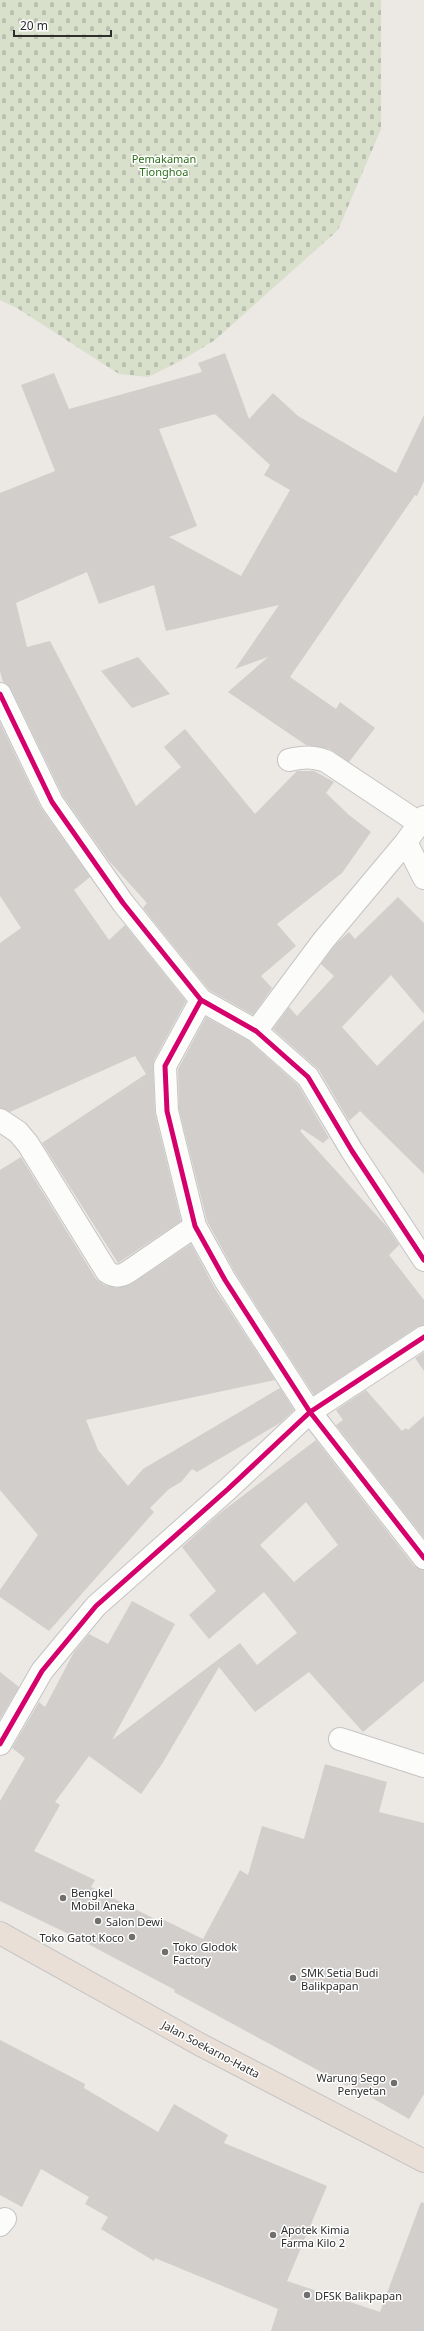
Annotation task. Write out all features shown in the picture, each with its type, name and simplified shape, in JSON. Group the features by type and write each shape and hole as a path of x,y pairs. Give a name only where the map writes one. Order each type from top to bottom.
{"highway":[{"name":"Jalan Soekarno-Hatta","path":"0,1933 199,2044 424,2161"}],"street":[{"path":"0,694 52,802 123,903 201,1000 256,1030 308,1077 352,1152 424,1260"},
{"path":"256,1030 323,941 406,842 422,820 326,761 305,756 289,760"},
{"path":"406,842 424,878"},
{"path":"201,1000 165,1066 167,1111 195,1226 225,1280 310,1412 424,1558"},
{"path":"0,1120 18,1132 28,1144 106,1272 111,1275 122,1276 195,1226"},
{"path":"0,1744 42,1671 96,1606 216,1499 310,1412 424,1337"},
{"path":"340,1739 424,1766"}],"green space":[{"name":"Pemakaman Tionghoa","path":"0,0 381,0 381,129 338,230 215,340 182,360 148,377 119,374 17,308 0,300"}],"building":[{"path":"225,353 249,419 273,393 298,416 396,473 424,415 424,481 417,496 415,495 290,677 336,709 340,702 375,728 349,762 330,749 306,745 228,692 268,657 235,669 279,605 166,631 154,585 99,604 87,572 16,603 27,647 50,641 136,806 181,767 164,747 185,729 255,814 297,771 314,771 334,782 326,793 349,815 371,832 342,873 277,924 296,946 261,976 272,988 253,1015 209,990 143,908 147,903 109,861 63,796 11,689 3,682 0,671 0,493 55,471 21,385 54,373 69,409 202,372 198,363","holes":["215,414 270,465 264,475 290,490 241,576 169,537 197,526 159,429"]},
{"path":"138,657 170,694 132,708 101,671"},
{"path":"0,723 41,808 90,877 74,890 109,940 125,925 186,1001 154,1060 153,1067 155,1114 181,1221 118,1263 42,1143 146,1074 135,1056 10,1112 0,1108 0,943 21,928 0,896"},
{"path":"398,897 424,923 424,1014 391,975 342,1027 377,1066 424,1020 424,1174 360,1111 349,1121 319,1070 273,1029 289,1007 297,1016 334,976 321,964 336,944 349,932 355,939"},
{"path":"206,1017 249,1041 298,1085 329,1138 323,1143 302,1129 300,1131 388,1228 399,1245 389,1255 424,1300 424,1325 417,1327 314,1395 236,1274 207,1221 179,1109 178,1069"},
{"path":"21,1157 96,1279 104,1285 116,1288 130,1285 191,1244 214,1287 275,1380 86,1420 98,1450 128,1486 143,1469 280,1388 294,1410 280,1423 197,1472 192,1469 181,1482 169,1489 150,1508 154,1512 49,1631 0,1597 0,1590 38,1535 0,1490 0,1170"},
{"path":"424,1352 424,1371 415,1358"},
{"path":"366,1390 402,1431 406,1428 408,1430 424,1416 424,1538 336,1425 343,1420 336,1410"},
{"path":"316,1440 414,1566 424,1570 424,1681 363,1732 309,1672 255,1712 219,1667 162,1764 141,1794 89,1756 55,1802 60,1805 34,1851 95,1880 91,1887 161,1922 162,1919 203,1939 240,1870 248,1875 262,1826 304,1839 325,1764 387,1782 379,1812 424,1823 424,2094 409,2119 348,2084 347,2086 174,1992 175,1990 73,1936 0,1901 0,1801 25,1758 12,1748 39,1702 45,1707 74,1652 89,1634 108,1644 132,1601 175,1624 112,1740 240,1643 257,1665 297,1633 264,1592 209,1639 189,1615 216,1591 182,1547 220,1513","holes":["306,1502 338,1545 294,1582 260,1545"]},
{"path":"0,1672 19,1687 0,1719"},
{"path":"0,2040 85,2084 84,2088 158,2132 174,2104 228,2135 224,2143 327,2186 287,2281 380,2312 421,2202 424,2203 424,2331 271,2331 278,2309 155,2258 154,2261 101,2229 108,2217 85,2204 89,2197 41,2169 22,2207 0,2195"}],"cycle path":[{"path":"0,694 52,802 123,903 201,1000 256,1031 308,1077 352,1151 424,1260"},
{"path":"201,1000 165,1066 167,1111 195,1226 225,1280 310,1412 424,1558"},
{"path":"0,1744 42,1671 96,1606 228,1489 310,1412 424,1337"}],"place":[{"name":"Bengkel Mobil Aneka","path":"63,1898"},
{"name":"Salon Dewi","path":"98,1921"},
{"name":"Toko Gatot Koco","path":"132,1937"},
{"name":"Toko Glodok Factory","path":"165,1952"},
{"name":"SMK Setia Budi Balikpapan","path":"293,1978"},
{"name":"Warung Sego Penyetan","path":"394,2083"},
{"name":"Apotek Kimia Farma Kilo 2","path":"273,2235"},
{"name":"DFSK Balikpapan","path":"307,2295"}]}
